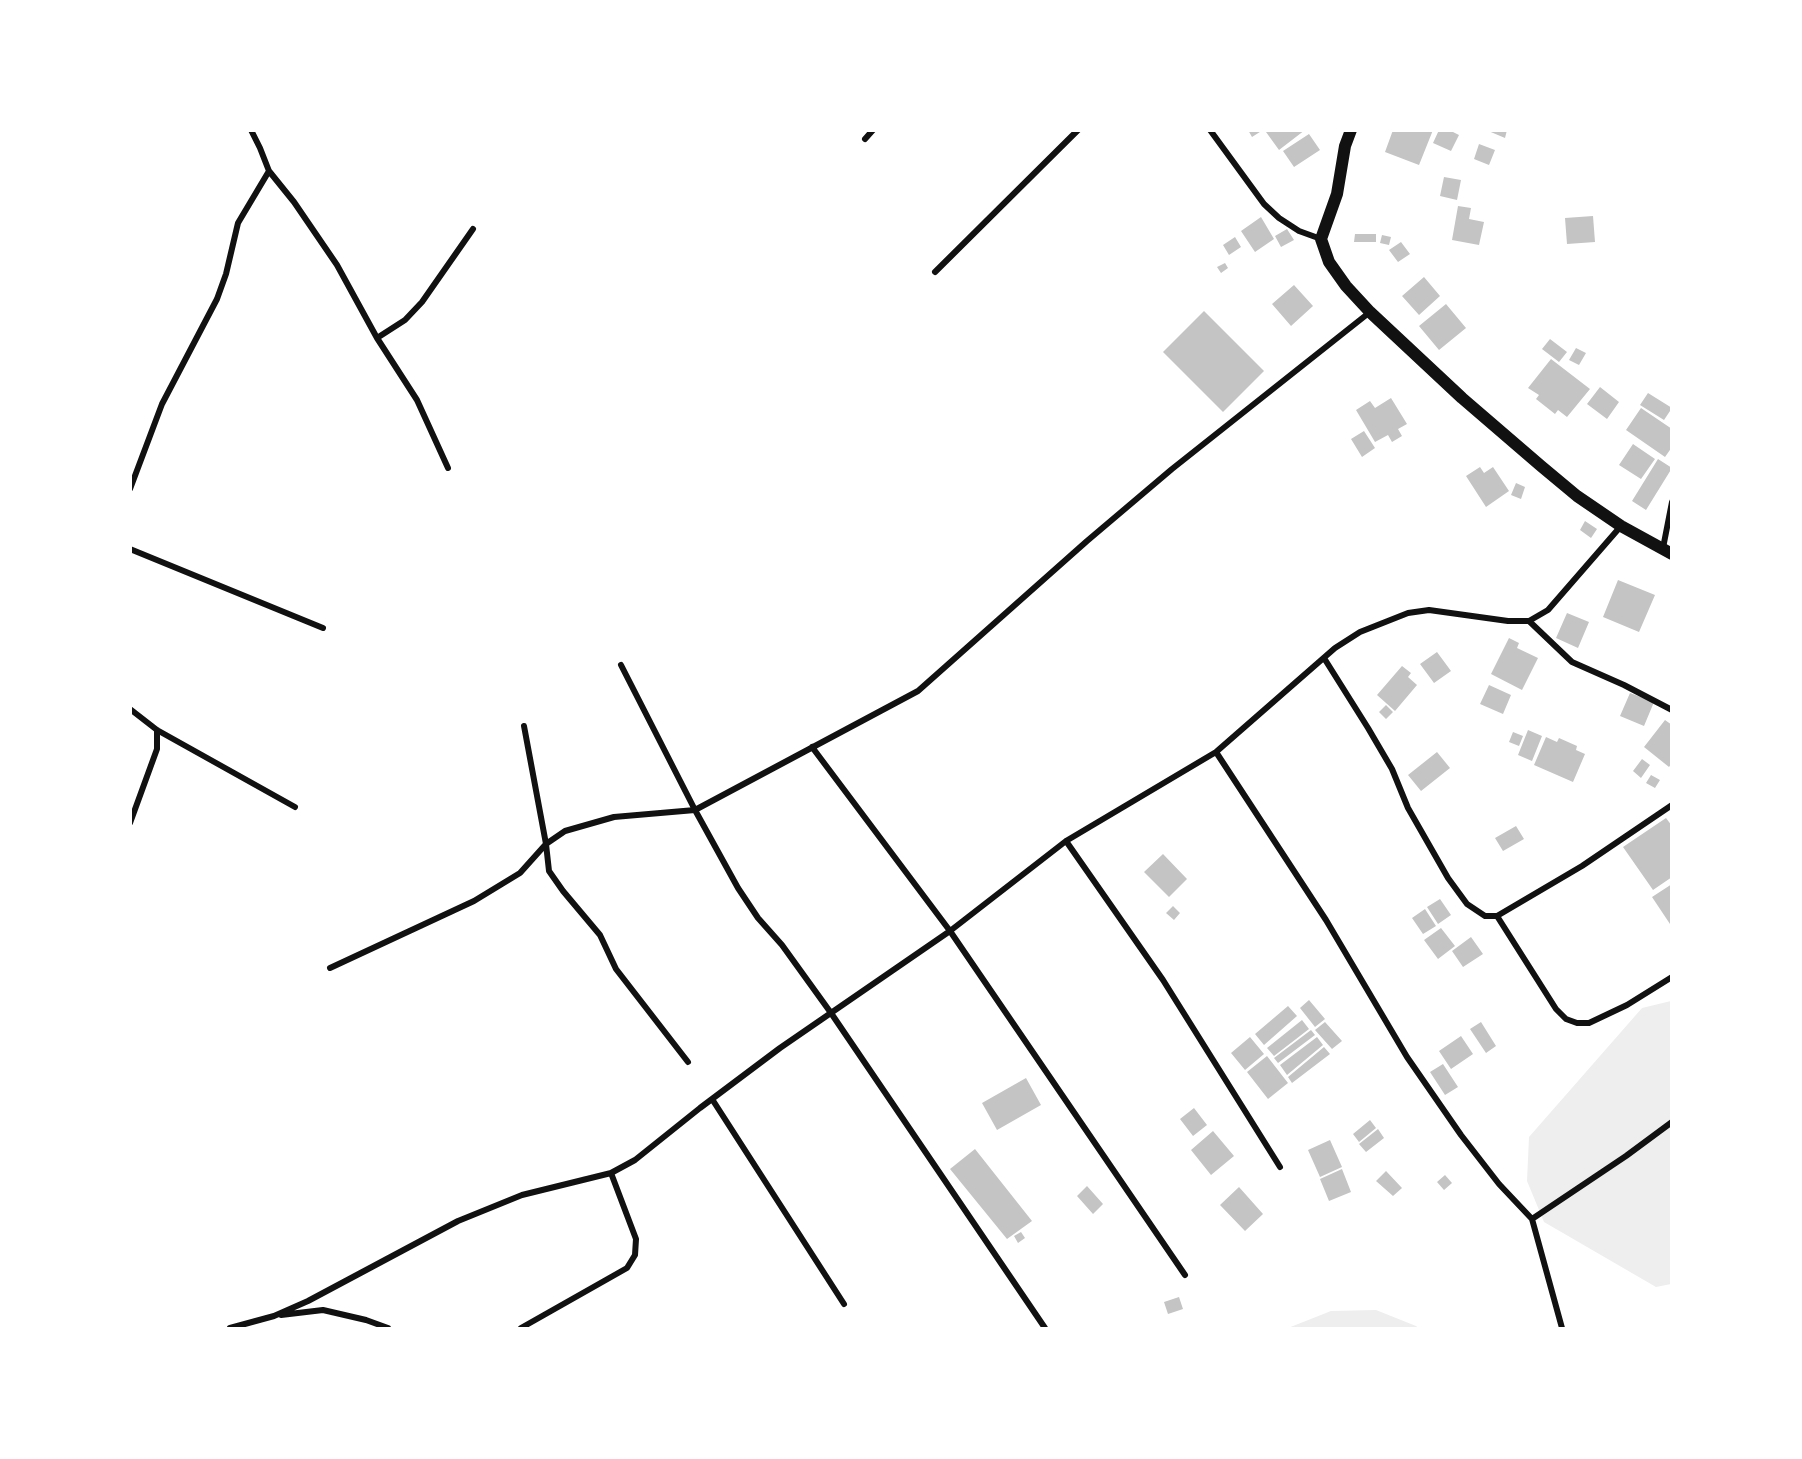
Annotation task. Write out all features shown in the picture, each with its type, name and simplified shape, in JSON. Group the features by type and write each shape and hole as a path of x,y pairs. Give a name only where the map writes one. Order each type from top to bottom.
{"main road":[{"path":"1351,130 1345,146 1336,194 1321,239 1329,262 1346,286 1370,312 1462,398 1577,496 1621,526 1667,552"}],"street":[{"path":"251,130 269,171 294,202 337,265 377,338 417,400 448,468"},
{"path":"865,139 873,130"},
{"path":"935,272 1078,130"},
{"path":"1210,130 1264,204 1279,218 1299,231 1321,239"},
{"path":"130,489 162,404 216,299 226,274 238,223 269,171"},
{"path":"377,338 405,320 422,302 473,230"},
{"path":"330,968 474,901 520,873 546,844 565,831 615,817 694,810 918,691 1172,469 1370,312"},
{"path":"1667,552 1671,502"},
{"path":"230,1329 274,1316 308,1301 458,1221 522,1195 611,1173 635,1160 712,1099 950,931 1066,841 1216,752 1229,738 1335,648 1360,633 1408,613 1429,610 1508,621 1529,621 1548,610 1621,526"},
{"path":"130,549 323,628"},
{"path":"1529,621 1572,662 1624,685 1671,710"},
{"path":"1324,658 1392,769 1408,807 1448,878 1467,904 1485,916 1497,916 1582,866 1671,805"},
{"path":"621,665 694,810 738,888 758,918 782,945 831,1013 1045,1329"},
{"path":"130,709 157,730 295,807"},
{"path":"524,726 549,871 562,891 600,935 616,969 688,1062"},
{"path":"130,823 157,749 157,730"},
{"path":"812,747 950,931 1185,1275"},
{"path":"1216,752 1326,920 1407,1056 1461,1136 1499,1184 1532,1219 1562,1329"},
{"path":"1066,841 1163,980 1280,1167"},
{"path":"1497,916 1556,1009 1566,1018 1577,1023 1589,1023 1627,1005 1671,977"},
{"path":"712,1099 844,1304"},
{"path":"1532,1219 1626,1156 1671,1122"},
{"path":"521,1329 627,1268 635,1255 636,1239 611,1173"},
{"path":"274,1316 323,1310 366,1320 388,1329"}],"shaded area":[{"path":"1671,1001 1671,1284 1656,1287 1544,1222 1527,1181 1529,1137 1642,1008"},
{"path":"1376,1310 1418,1328 1288,1328 1331,1311"}],"building":[{"path":"1248,130 1263,130 1252,137"},
{"path":"1269,130 1305,130 1279,150 1266,132"},
{"path":"1393,130 1433,130 1419,165 1385,152"},
{"path":"1439,130 1449,130 1459,135 1451,151 1433,143"},
{"path":"1486,130 1507,130 1505,138"},
{"path":"1309,134 1320,150 1294,167 1283,151"},
{"path":"1479,144 1495,150 1489,165 1474,159"},
{"path":"1444,177 1461,180 1457,200 1440,196"},
{"path":"1458,206 1471,208 1469,219 1484,222 1479,245 1452,240"},
{"path":"1593,216 1595,242 1567,244 1565,218"},
{"path":"1261,217 1274,239 1255,252 1241,231"},
{"path":"1287,229 1294,240 1281,247 1275,236"},
{"path":"1355,234 1376,234 1376,242 1354,242"},
{"path":"1382,235 1391,237 1389,245 1380,243"},
{"path":"1235,237 1241,247 1229,255 1223,245"},
{"path":"1401,242 1410,254 1398,262 1389,250"},
{"path":"1225,263 1228,268 1221,273 1217,267"},
{"path":"1424,277 1440,296 1419,315 1402,296"},
{"path":"1294,285 1313,306 1291,326 1272,304"},
{"path":"1446,304 1466,328 1439,350 1419,326"},
{"path":"1204,311 1264,371 1223,412 1163,352"},
{"path":"1550,339 1567,352 1559,362 1542,349"},
{"path":"1576,348 1586,353 1579,365 1569,360"},
{"path":"1551,359 1590,389 1567,417 1558,410 1555,414 1536,399 1539,395 1528,388"},
{"path":"1600,387 1619,402 1607,419 1587,404"},
{"path":"1648,393 1672,408 1664,420 1640,405"},
{"path":"1391,398 1407,424 1398,429 1402,436 1392,442 1388,435 1375,442 1356,410 1370,401 1375,408"},
{"path":"1641,408 1672,429 1672,447 1665,457 1626,430"},
{"path":"1364,431 1375,448 1362,457 1351,439"},
{"path":"1633,444 1655,459 1641,479 1619,465"},
{"path":"1658,459 1672,468 1646,510 1632,501"},
{"path":"1480,467 1484,473 1493,467 1509,491 1486,507 1466,476"},
{"path":"1516,483 1525,487 1521,499 1511,495"},
{"path":"1585,521 1597,529 1591,538 1580,530"},
{"path":"1618,580 1655,595 1639,632 1603,617"},
{"path":"1567,613 1589,622 1578,648 1556,638"},
{"path":"1509,638 1519,643 1517,648 1538,658 1522,690 1491,674"},
{"path":"1437,652 1451,671 1434,683 1420,664"},
{"path":"1402,666 1411,673 1408,677 1417,685 1395,711 1377,695"},
{"path":"1489,685 1511,695 1503,714 1480,704"},
{"path":"1630,693 1654,702 1644,726 1620,716"},
{"path":"1386,705 1393,712 1386,719 1379,712"},
{"path":"1665,720 1672,725 1672,763 1669,767 1644,747"},
{"path":"1528,730 1542,736 1532,761 1518,755"},
{"path":"1513,732 1523,736 1519,746 1509,742"},
{"path":"1546,737 1557,742 1559,738 1577,746 1576,750 1585,754 1573,782 1534,765"},
{"path":"1437,752 1450,768 1421,791 1408,775"},
{"path":"1642,759 1650,765 1641,778 1633,771"},
{"path":"1651,775 1660,780 1655,788 1646,783"},
{"path":"1666,818 1672,826 1672,877 1653,890 1623,847"},
{"path":"1516,826 1524,839 1503,851 1495,838"},
{"path":"1163,854 1187,879 1169,897 1144,872"},
{"path":"1672,884 1672,927 1652,897"},
{"path":"1440,899 1451,915 1438,924 1427,907"},
{"path":"1173,906 1180,913 1174,920 1166,913"},
{"path":"1425,909 1436,926 1423,934 1412,918"},
{"path":"1441,928 1455,946 1438,959 1424,940"},
{"path":"1471,937 1483,954 1463,967 1452,951"},
{"path":"1309,1000 1325,1019 1315,1027 1300,1008"},
{"path":"1288,1006 1297,1016 1264,1045 1255,1034"},
{"path":"1302,1020 1309,1029 1274,1056 1267,1048"},
{"path":"1325,1022 1342,1041 1332,1049 1315,1030"},
{"path":"1481,1022 1496,1046 1486,1053 1470,1029"},
{"path":"1311,1030 1315,1035 1278,1063 1274,1058"},
{"path":"1461,1036 1473,1054 1451,1069 1439,1051"},
{"path":"1250,1037 1264,1054 1245,1070 1231,1053"},
{"path":"1317,1037 1323,1045 1287,1075 1280,1065"},
{"path":"1324,1047 1330,1054 1292,1083 1288,1077"},
{"path":"1267,1056 1288,1083 1268,1099 1247,1072"},
{"path":"1443,1064 1458,1087 1445,1095 1430,1072"},
{"path":"1026,1078 1041,1105 997,1130 982,1103"},
{"path":"1194,1108 1207,1125 1193,1136 1180,1119"},
{"path":"1370,1120 1376,1128 1359,1142 1353,1134"},
{"path":"1378,1129 1384,1138 1366,1152 1359,1144"},
{"path":"1213,1131 1234,1156 1211,1175 1191,1150"},
{"path":"1330,1140 1342,1167 1320,1177 1308,1150"},
{"path":"975,1149 1032,1221 1007,1239 950,1169"},
{"path":"1342,1169 1351,1192 1329,1201 1320,1179"},
{"path":"1386,1171 1402,1188 1393,1196 1376,1181"},
{"path":"1445,1175 1452,1183 1444,1190 1437,1182"},
{"path":"1087,1186 1103,1204 1093,1214 1077,1196"},
{"path":"1239,1187 1263,1214 1245,1231 1220,1205"},
{"path":"1021,1232 1025,1238 1018,1243 1014,1236"},
{"path":"1179,1297 1183,1309 1168,1314 1164,1302"}]}
